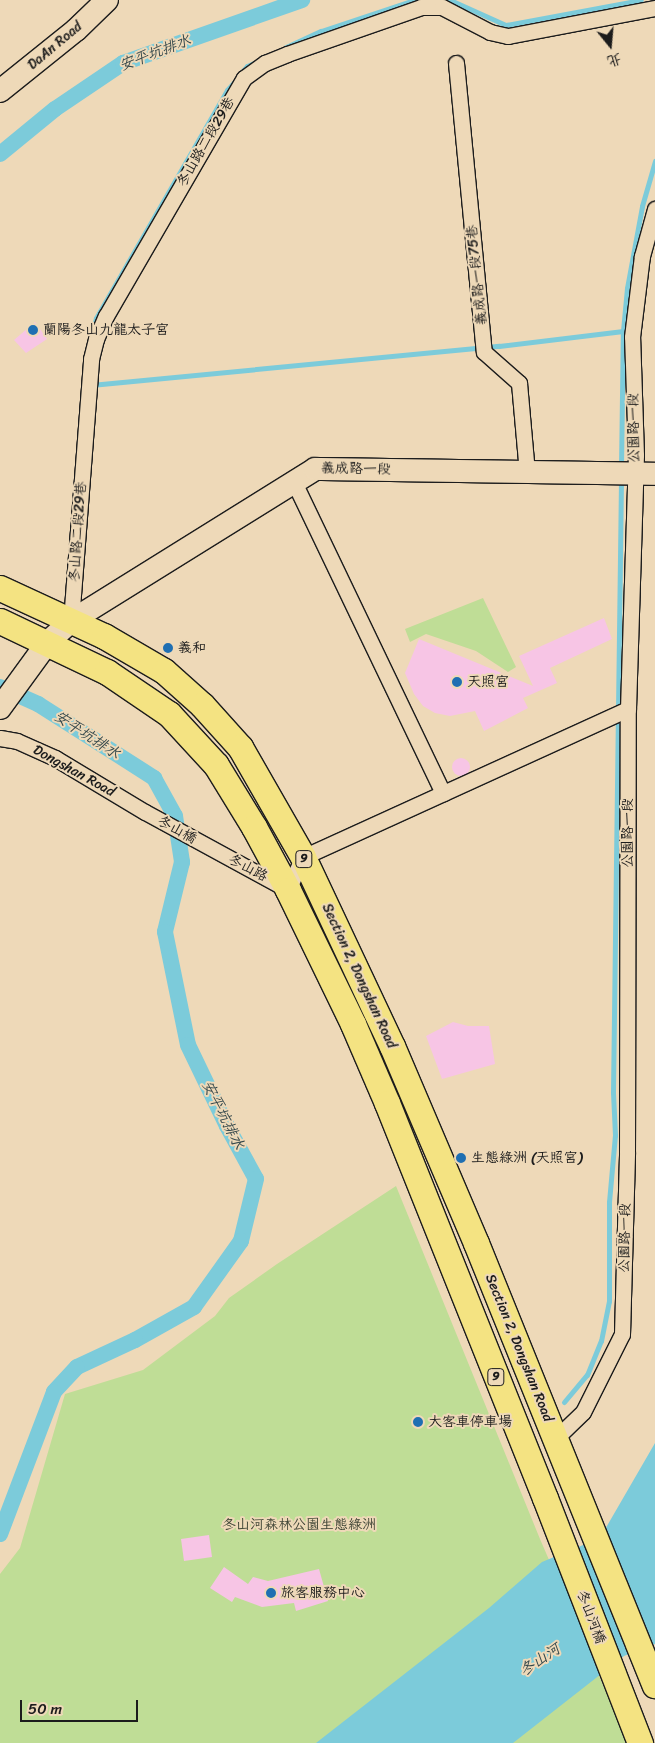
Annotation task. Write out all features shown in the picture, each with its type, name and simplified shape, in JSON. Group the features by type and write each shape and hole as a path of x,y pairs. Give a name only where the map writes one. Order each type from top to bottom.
{"main road":[{"name":"Section 2, Dongshan Road","path":"0,588 104,636 164,671 202,705 240,747 303,857 350,953 412,1093 556,1438 655,1685"},
{"name":"Section 2, Dongshan Road","path":"0,621 48,642 107,672 169,714 216,765 254,827 288,890 353,1024 387,1103 545,1498"},
{"name":"冬山河橋","path":"545,1498 638,1740"}],"street":[{"name":"DaAn Road","path":"0,91 76,30 108,0"},
{"name":"冬山路二段29巷","path":"71,621 91,359 96,339 106,316 244,78 265,63 286,54 421,7 442,7 490,32 508,36 655,8"},
{"name":"義成路一段75巷","path":"456,62 484,352 519,383 527,472"},
{"name":"公園路一段","path":"556,1438 583,1412 622,1334 627,1152 628,709 644,474 636,455 632,338 642,256 655,210"},
{"name":"義成路一段","path":"71,621 314,469 644,474"},
{"path":"294,482 443,793"},
{"path":"1,706 48,642 71,621"},
{"path":"288,890 303,857 628,709"},
{"name":"Dongshan Road","path":"0,738 17,741 55,758 145,812"},
{"name":"冬山橋","path":"145,812 208,847"},
{"name":"冬山路","path":"208,847 288,890"}],"green space":[{"path":"483,598 516,667 508,672 476,651 426,634 410,642 405,629"},
{"name":"冬山河森林公園生態綠洲","path":"396,1186 540,1539 628,1743 0,1743 0,1574 20,1548 65,1394 143,1370 215,1316 229,1298 277,1264"}],"water":[{"name":"冬山河","path":"655,1443 655,1644 624,1656 513,1743 316,1743 489,1608 542,1562 600,1538"}],"building":[{"name":"蘭陽冬山九龍太子宮","path":"35,322 47,339 26,353 14,340"},
{"path":"604,618 612,639 550,668 557,683 523,698 528,708 484,731 475,711 450,716 435,713 423,706 414,694 405,673 419,639 533,686 519,656"},
{"path":"461,758 467,761 470,767 467,773 461,776 455,773 452,767 455,761"},
{"path":"453,1022 468,1026 489,1026 495,1064 442,1079 426,1036"},
{"path":"209,1535 212,1557 184,1561 181,1539"},
{"name":"旅客服務中心","path":"224,1567 248,1584 253,1577 268,1581 319,1569 328,1601 296,1611 294,1603 262,1607 235,1597 232,1602 210,1588"}],"waterway":[{"name":"安平坑排水","path":"0,154 55,109 123,63 302,0"},
{"path":"286,47 321,31 414,0"},
{"path":"450,0 506,25 641,0"},
{"path":"241,73 247,66 256,62"},
{"path":"93,330 96,318 227,90 236,80"},
{"path":"621,467 623,331 627,288 642,206 655,161"},
{"path":"91,385 499,346 623,331"},
{"path":"564,1402 587,1375 601,1341 609,1301 609,1202 615,1135 613,1092 621,478"},
{"name":"安平坑排水","path":"0,687 38,704 154,778 175,816 182,862 165,932 188,1045 227,1126 256,1179 241,1241 194,1307 135,1340 77,1367 54,1392 0,1534"}],"place":[{"name":"蘭陽冬山九龍太子宮","path":"33,330"},
{"name":"義和","path":"168,648"},
{"name":"天照宮","path":"457,682"},
{"name":"生態綠洲 (天照宮)","path":"461,1158"},
{"name":"大客車停車場","path":"418,1422"},
{"name":"旅客服務中心","path":"271,1593"}]}
